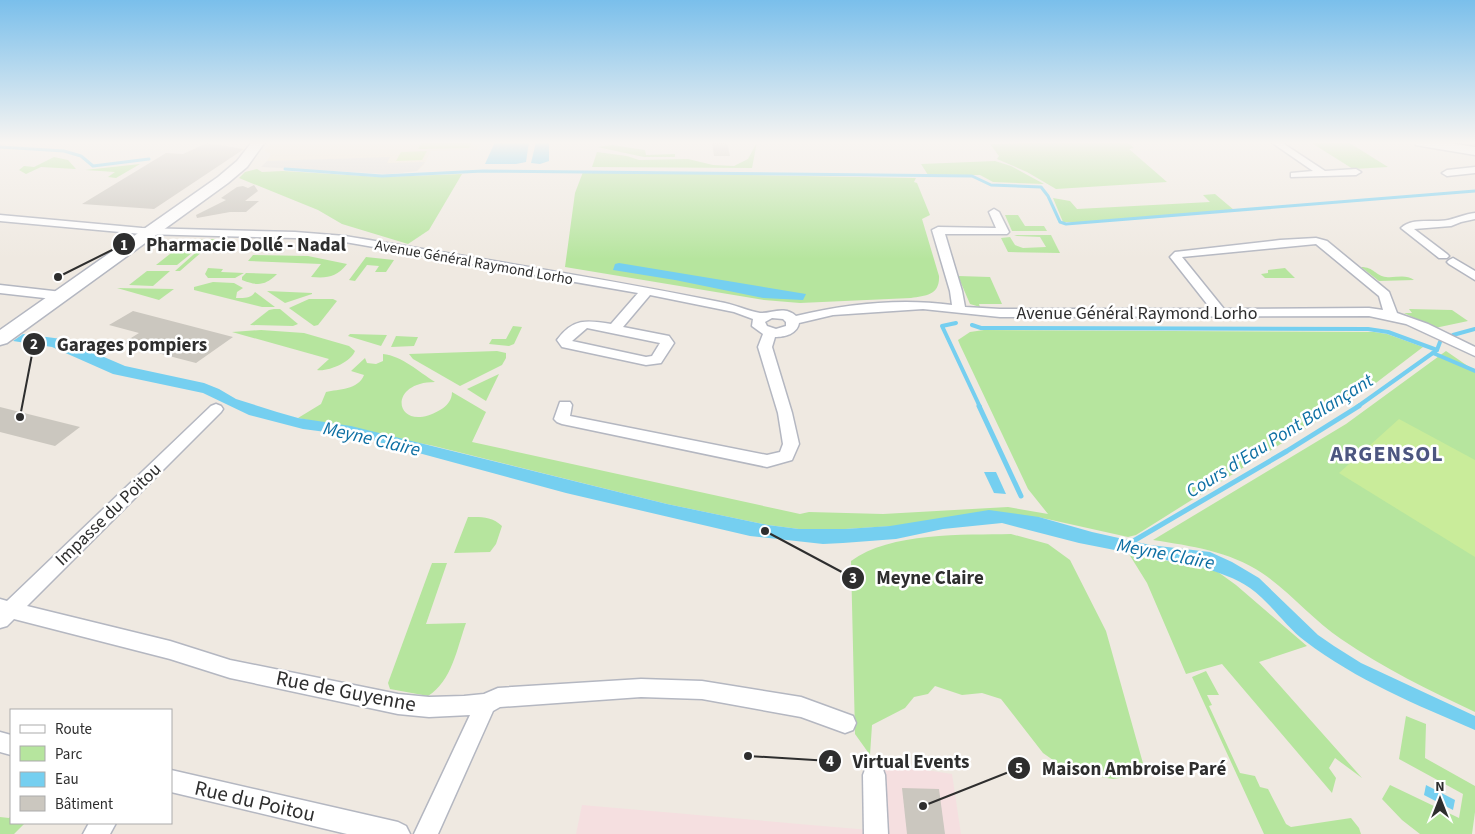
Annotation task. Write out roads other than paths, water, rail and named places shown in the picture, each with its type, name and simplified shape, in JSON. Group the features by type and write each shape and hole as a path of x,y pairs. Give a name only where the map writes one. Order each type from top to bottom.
{"street":[{"path":"6,336 221,181"},
{"path":"959,310 956,291 936,226 1003,232 994,212"},
{"path":"1443,256 1406,228 1414,225 1451,222 1475,216"},
{"name":"Avenue Général Raymond Lorho","path":"0,218 153,231 295,235 346,239 647,291 737,309 761,318 776,313 786,315 793,321"},
{"path":"1221,313 1176,257 1179,254 1316,241 1323,243 1342,257 1385,295 1391,314"},
{"path":"1454,262 1475,276"},
{"path":"0,289 62,296"},
{"path":"614,329 647,291"},
{"name":"Avenue Général Raymond Lorho","path":"793,321 824,313 923,305 1000,313 1369,312 1391,314 1475,352"},
{"path":"565,405 562,419 768,461 786,456 791,444 785,413 766,347 770,332 759,326 761,318"},
{"name":"Avenue Général Raymond Lorho","path":"770,332 781,333 790,330 794,324 793,321"},
{"path":"584,323 614,329 664,339 667,343 656,360 646,361 567,344 564,340 577,326 584,323"},
{"name":"Impasse du Poitou","path":"3,612 216,409"},
{"name":"Rue de Guyenne","path":"3,612 170,650 230,669 398,704 421,706 486,704 498,698 641,688 702,690 801,707 845,723"},
{"path":"426,834 486,704"},
{"path":"874,775 876,834"},
{"name":"Rue du Poitou","path":"172,781 398,834"},
{"path":"95,834 103,824"}],"water":[{"path":"619,263 806,294 803,300 763,298 675,280 613,270 615,264"},
{"path":"23,334 62,339 125,366 204,383 236,399 298,418 351,426 667,504 768,525 799,529 845,529 890,526 989,510 1039,517 1092,532 1150,545 1210,552 1259,578 1318,635 1361,663 1475,716 1475,730 1387,691 1345,668 1305,641 1265,600 1245,584 1201,567 1079,543 1002,523 943,529 896,539 843,543 823,544 750,536 566,493 356,436 303,429 249,415 203,393 113,374 52,347 13,341"},
{"path":"984,472 996,472 1006,494 994,493"},
{"path":"1426,785 1455,800 1453,810 1424,795"}],"waterway":[{"path":"982,181 991,185 1041,187 1048,196 1060,222 1066,224 1475,191"},
{"path":"956,323 942,326 980,407"},
{"path":"972,325 981,328 1368,329 1388,332 1437,350"},
{"name":"Cours d'Eau Pont Balançant","path":"1453,335 1475,329"},
{"name":"Cours d'Eau Pont Balançant","path":"1437,350 1440,342"},
{"name":"Cours d'Eau Pont Balançant","path":"1357,407 1437,350"},
{"path":"1433,353 1475,371"},
{"path":"979,406 1021,496"},
{"name":"Cours d'Eau Pont Balançant","path":"1130,543 1287,451 1359,406"}],"place":[{"name":"Pharmacie Dollé - Nadal","path":"58,277"},
{"name":"Garages pompiers","path":"20,417"},
{"name":"Meyne Claire","path":"765,531"},
{"name":"Virtual Events","path":"748,756"},
{"name":"Maison Ambroise Paré","path":"923,806"}],"district":[{"name":"ARGENSOL","path":"1387,453"}]}
